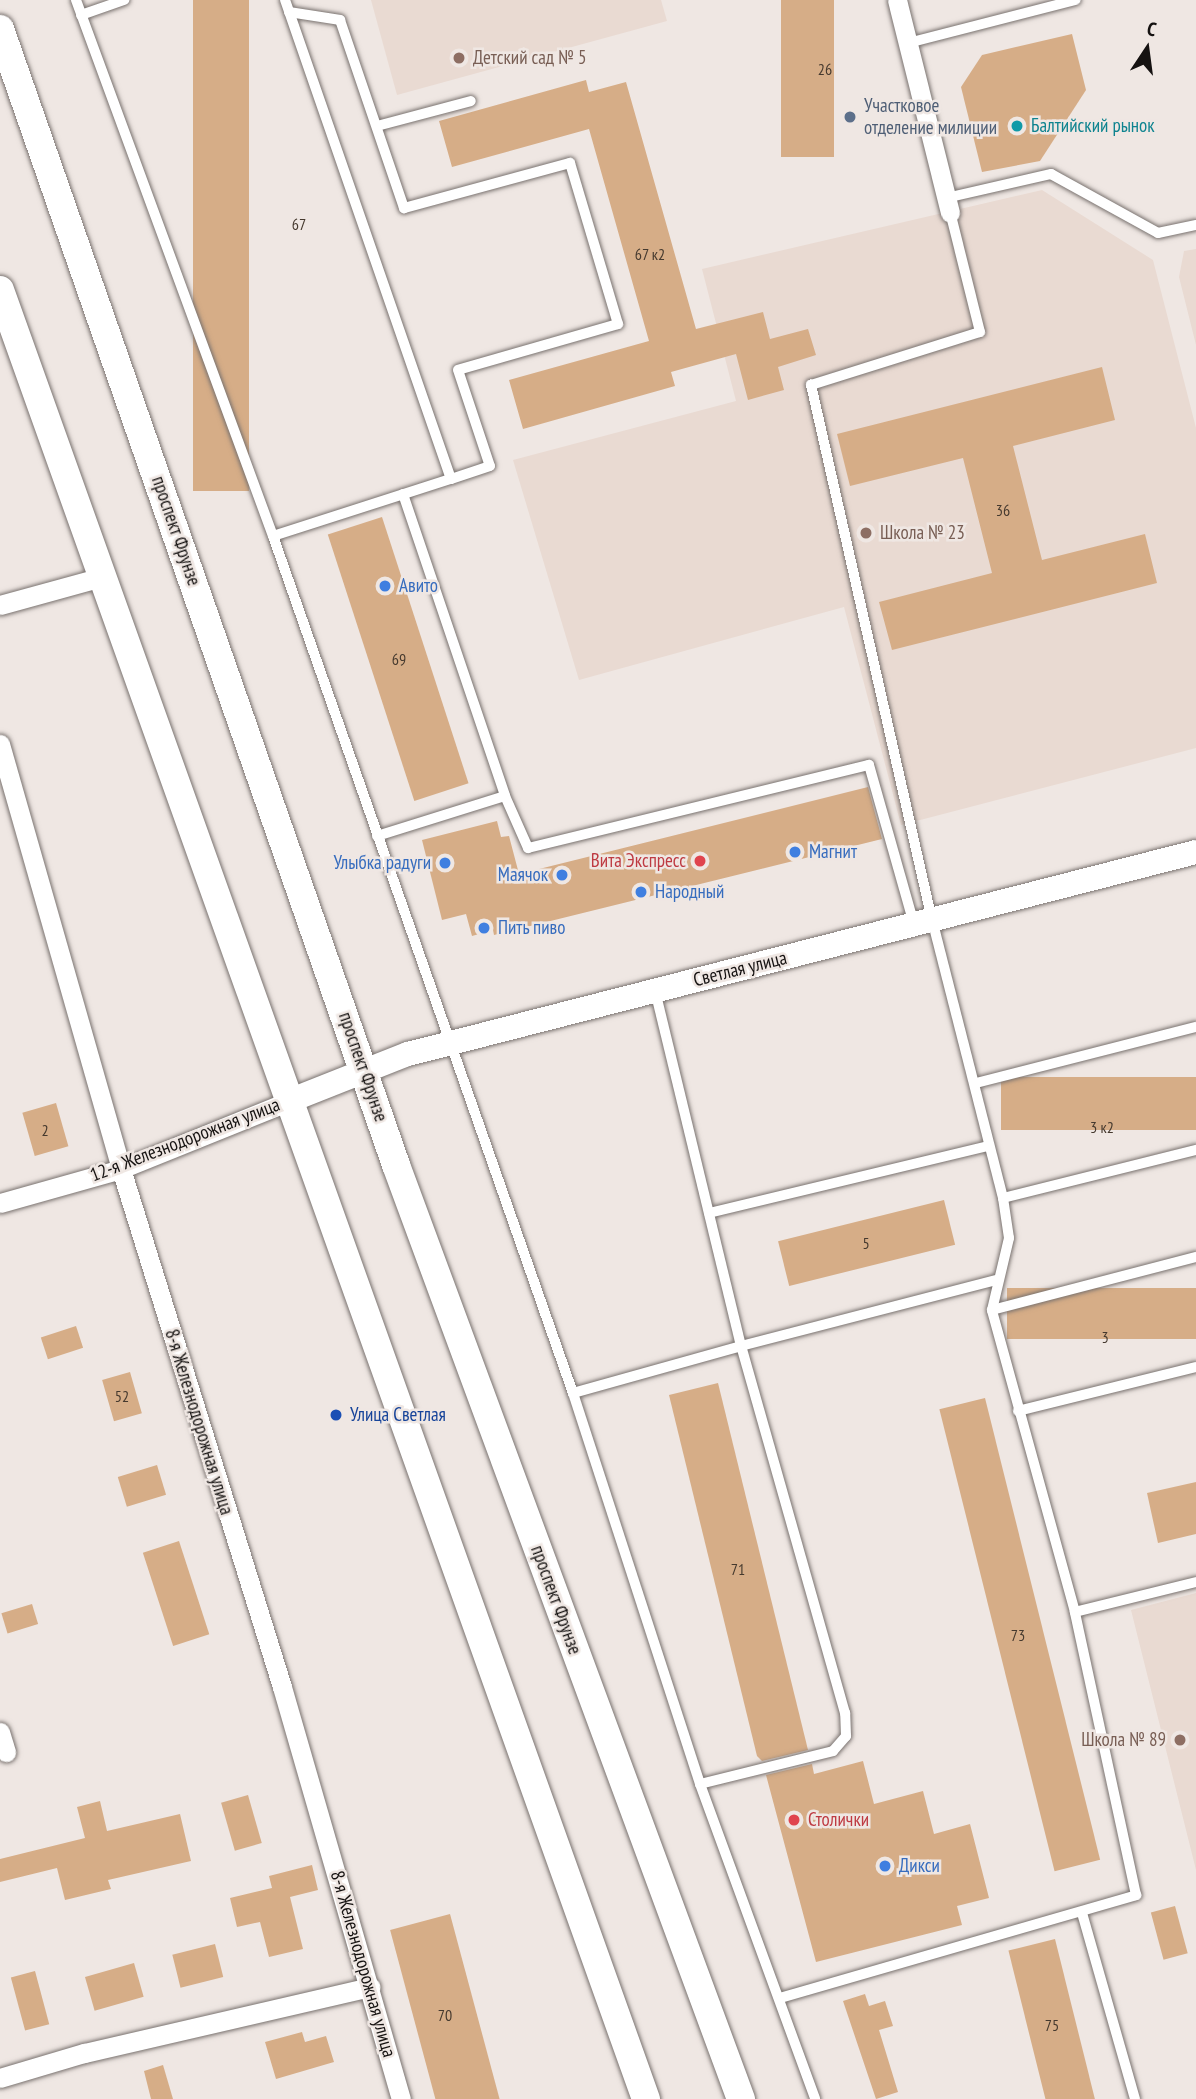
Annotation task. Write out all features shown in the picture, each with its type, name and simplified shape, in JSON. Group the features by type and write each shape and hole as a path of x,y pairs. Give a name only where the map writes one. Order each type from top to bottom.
{"main road":[{"name":"проспект Фрунзе","path":"0,29 364,1071 741,2099"},
{"path":"0,290 646,2099"}],"street":[{"path":"897,0 948,205"},
{"path":"0,605 102,578"},
{"name":"8-я Железнодорожная улица","path":"0,744 121,1169 371,1987 401,2099"},
{"name":"Светлая улица","path":"289,1101 364,1071 449,1043 1196,852"},
{"name":"12-я Железнодорожная улица","path":"0,1203 121,1169 289,1101"},
{"path":"0,1732 6,1752"},
{"path":"0,2078 84,2053 371,1987"}],"lane":[{"path":"76,0 273,536 573,1393 700,1784 815,2099"},
{"path":"81,15 124,0"},
{"path":"285,0 451,479"},
{"path":"908,43 1076,0"},
{"path":"273,536 490,466 458,370 618,324 570,163 404,208 340,20 289,12"},
{"path":"377,126 471,102"},
{"path":"923,922 811,385 980,332 948,205 1051,174 1158,233 1196,225"},
{"path":"403,494 505,796 528,848 869,765 976,1083 988,1146 1003,1198 1009,1238 996,1280 992,1310 1075,1612 1136,1895 1082,1913 780,1998"},
{"path":"377,836 505,796"},
{"path":"655,991 741,1346 845,1713 846,1736 833,1751 700,1784"},
{"path":"976,1083 1196,1027"},
{"path":"709,1213 988,1146"},
{"path":"1003,1198 1196,1150"},
{"path":"992,1310 1196,1257"},
{"path":"573,1393 996,1280"},
{"path":"1018,1411 1196,1367"},
{"path":"1075,1612 1196,1582"},
{"path":"1082,1913 1135,2099"}],"shaded area":[{"name":"Детский сад № 5","path":"371,0 661,0 667,21 397,95"},
{"name":"Школа № 23","path":"1042,190 1153,260 1196,428 1196,748 901,825 844,607 579,680 513,460 736,401 702,269"},
{"path":"1196,249 1196,345 1179,277 1184,251"},
{"name":"Школа № 89","path":"1196,1593 1196,1870 1131,1610"}],"building":[{"path":"193,0 249,0 249,491 193,491"},
{"path":"781,0 834,0 834,157 781,157"},
{"name":"Балтийский рынок","path":"1072,34 1086,90 1040,161 982,172 961,87 982,55"},
{"path":"586,80 589,92 626,82 696,329 763,312 770,339 808,329 816,355 778,367 784,390 748,400 736,354 671,372 675,386 523,429 509,380 649,341 589,129 452,167 439,121"},
{"path":"1102,367 1115,420 1013,446 1042,560 1145,534 1157,583 892,650 879,602 992,573 963,458 850,486 837,434"},
{"path":"382,517 469,783 414,801 328,535"},
{"path":"868,787 882,839 494,935 493,930 472,936 466,914 442,920 422,840 497,821 501,837 509,836 519,874"},
{"path":"1001,1077 1196,1077 1196,1130 1001,1130"},
{"path":"56,1103 68,1146 35,1156 22,1113"},
{"path":"944,1200 955,1245 789,1286 778,1241"},
{"path":"1007,1288 1196,1288 1196,1339 1007,1339"},
{"path":"76,1326 83,1348 48,1359 41,1337"},
{"path":"130,1372 142,1413 114,1421 102,1380"},
{"path":"718,1383 808,1750 762,1761 757,1756 669,1395"},
{"path":"985,1398 1100,1860 1055,1871 939,1409"},
{"path":"157,1465 166,1495 127,1507 118,1477"},
{"path":"1196,1482 1196,1534 1158,1543 1147,1493"},
{"path":"179,1541 209,1634 173,1646 143,1553"},
{"path":"32,1604 38,1624 8,1633 1,1613"},
{"name":"Дикси","path":"863,1761 874,1804 923,1791 934,1834 970,1824 989,1898 957,1906 962,1925 816,1962 766,1775 812,1764 814,1774"},
{"path":"248,1795 262,1843 235,1851 221,1803"},
{"path":"100,1801 107,1831 180,1814 191,1861 108,1880 111,1889 65,1900 57,1868 0,1882 0,1859 85,1838 77,1807"},
{"path":"312,1865 318,1890 290,1897 303,1949 269,1957 260,1922 237,1927 230,1898 272,1888 269,1876"},
{"path":"1175,1906 1188,1953 1164,1960 1151,1912"},
{"path":"450,1914 500,2099 435,2099 390,1930"},
{"path":"1055,1939 1095,2099 1045,2099 1008,1951"},
{"path":"215,1944 223,1977 181,1988 172,1955"},
{"path":"134,1963 144,1997 95,2011 85,1977"},
{"path":"35,1971 49,2024 25,2031 11,1977"},
{"path":"865,1994 869,2006 885,2001 893,2026 879,2030 898,2092 876,2099 843,2001"},
{"path":"302,2032 305,2042 326,2036 334,2062 276,2079 265,2042"},
{"path":"163,2065 173,2099 151,2099 144,2071"}],"place":[{"name":"Детский сад № 5","path":"459,58"},
{"name":"Участковое отделение милиции","path":"850,117"},
{"name":"Балтийский рынок","path":"1017,126"},
{"name":"Школа № 23","path":"866,533"},
{"name":"Авито","path":"385,586"},
{"name":"Магнит","path":"795,852"},
{"name":"Вита Экспресс","path":"700,861"},
{"name":"Улыбка радуги","path":"445,863"},
{"name":"Маячок","path":"562,875"},
{"name":"Народный","path":"641,892"},
{"name":"Пить пиво","path":"484,928"},
{"name":"Улица Светлая","path":"336,1415"},
{"name":"Школа № 89","path":"1180,1740"},
{"name":"Столички","path":"794,1820"},
{"name":"Дикси","path":"885,1866"}]}
